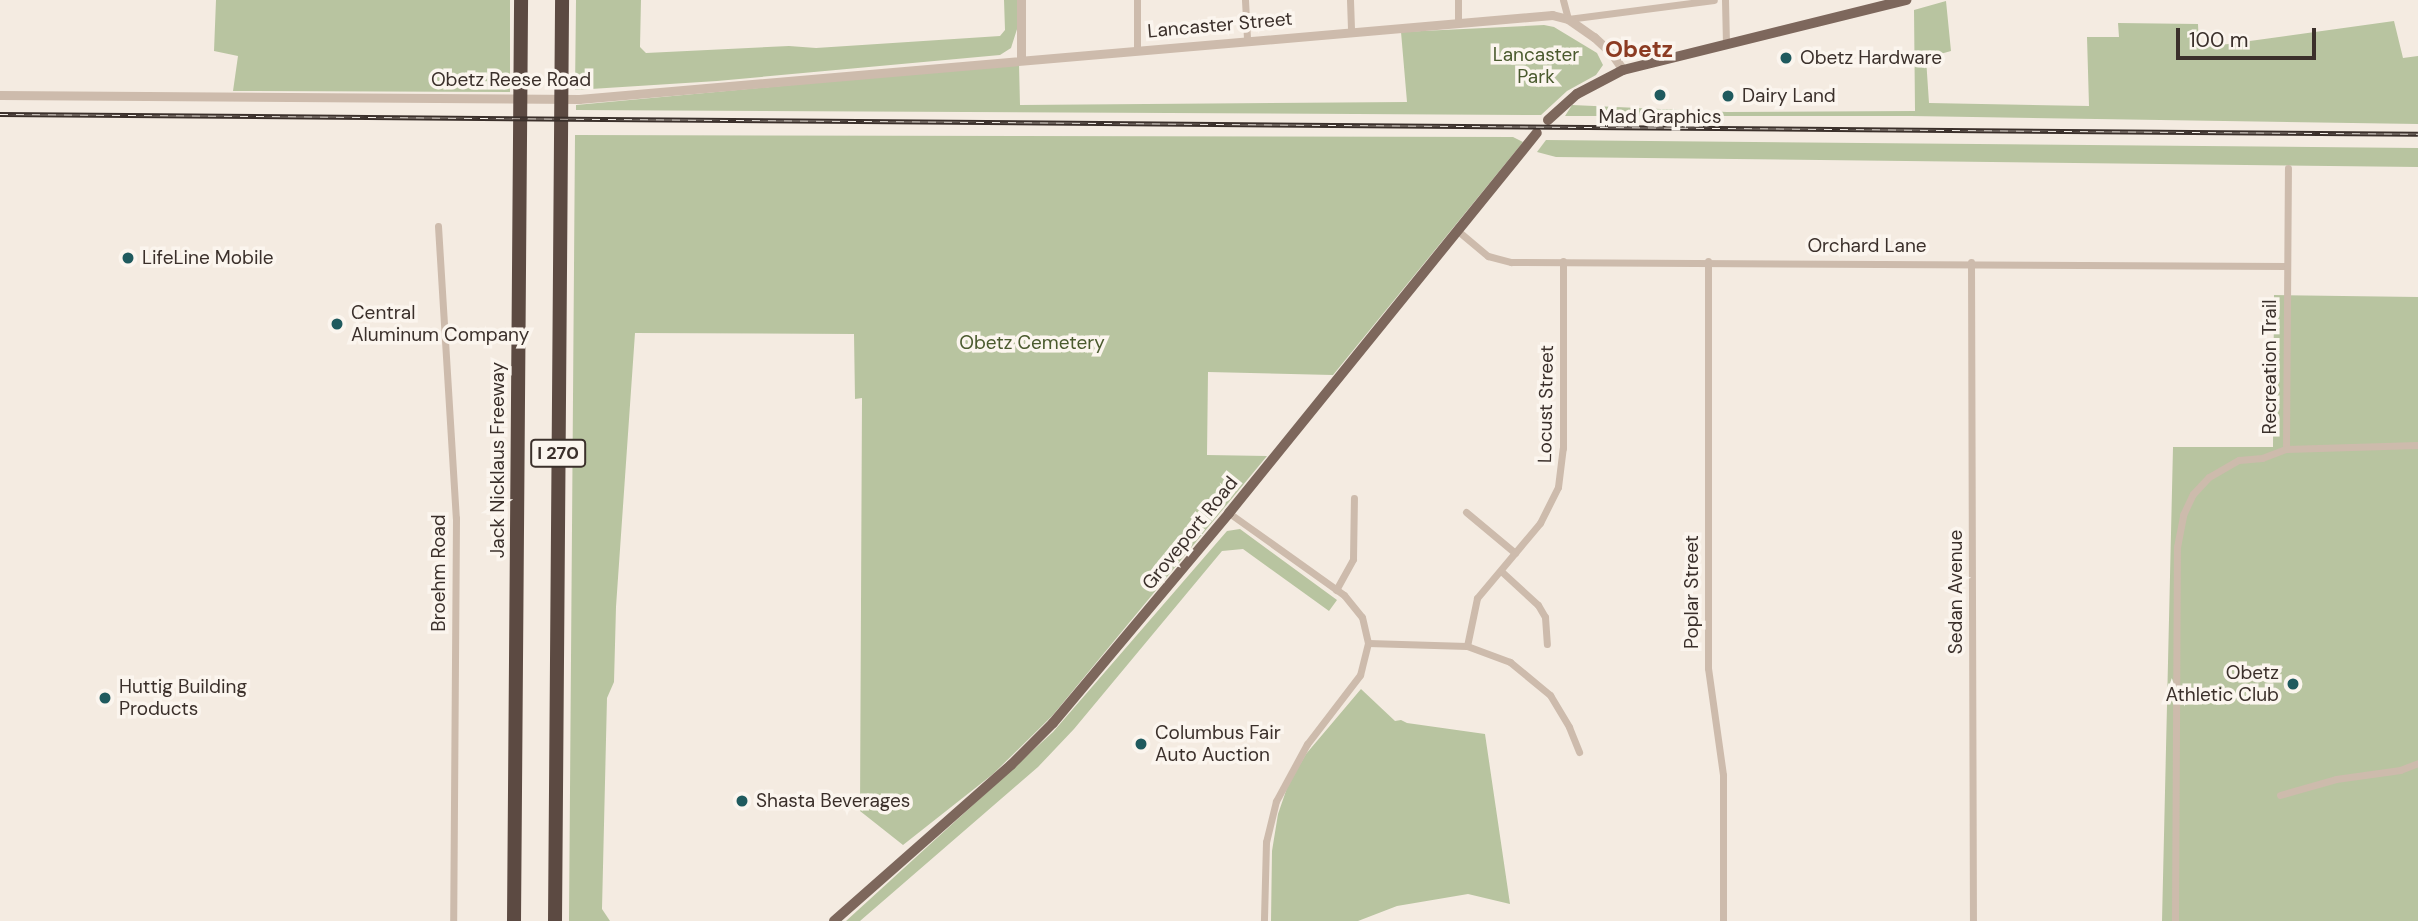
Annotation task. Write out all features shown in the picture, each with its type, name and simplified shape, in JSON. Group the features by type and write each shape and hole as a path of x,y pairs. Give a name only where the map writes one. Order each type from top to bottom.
{"highway":[{"name":"Jack Nicklaus Freeway","path":"514,921 521,0"},
{"name":"I 270","path":"555,921 562,0"}],"main road":[{"path":"1548,120 1577,94 1623,70 1906,0"},
{"name":"Groveport Road","path":"834,921 1028,749 1106,662 1537,134"}],"street":[{"path":"1021,0 1021,59"},
{"path":"1137,0 1137,50"},
{"path":"1245,0 1247,39"},
{"path":"1350,0 1351,31"},
{"path":"1458,0 1458,22"},
{"path":"1563,0 1568,19 1603,44 1623,70"},
{"name":"Lancaster Street","path":"1021,59 1552,15 1568,19 1714,0"},
{"path":"1725,0 1726,44"},
{"name":"Obetz Reese Road","path":"0,95 579,99 1021,59"},
{"name":"Recreation Trail","path":"2175,921 2177,547 2183,514 2193,494 2209,477 2239,460 2262,458 2286,449 2288,169"},
{"name":"Broehm Road","path":"438,226 456,518 453,921"},
{"name":"Orchard Lane","path":"1458,231 1488,256 1499,261 2286,266"},
{"name":"Locust Street","path":"1467,646 1478,598 1550,506 1561,467 1563,261"},
{"name":"Poplar Street","path":"1707,261 1708,667 1723,775 1723,921"},
{"name":"Sedan Avenue","path":"1971,262 1973,921"},
{"path":"2286,449 2418,445"},
{"path":"1336,590 1353,559 1354,498"},
{"path":"1466,512 1515,553"},
{"path":"1229,513 1336,590 1362,617 1368,643 1360,675 1307,744 1276,801 1266,842 1264,921"},
{"path":"1501,570 1538,606 1545,617 1547,644"},
{"path":"1368,643 1467,646 1510,662 1535,680 1558,706 1579,752"},
{"path":"2280,795 2336,779 2400,770 2418,763"}],"green space":[{"path":"216,0 510,0 510,92 233,91 238,56 214,51"},
{"path":"576,0 641,0 640,47 646,53 789,46 816,48 1000,36 1005,30 1004,0 1018,0 1018,26 1011,48 1000,55 717,81 575,90"},
{"path":"1946,1 1951,51 1926,58 1929,103 2089,106 2087,37 2119,37 2118,23 2198,24 2199,48 2394,21 2403,58 2418,56 2418,124 1911,116 1565,116 1572,105 1727,112 1915,111 1914,10"},
{"name":"Lancaster Park","path":"1544,25 1554,27 1597,53 1603,65 1596,75 1567,91 1541,115 576,110 576,105 1019,64 1020,105 1407,102 1401,32"},
{"name":"Obetz Cemetery","path":"575,135 1513,137 1523,142 1333,375 1208,372 1207,455 1267,456 1052,716 993,774 903,845 860,811 862,398 855,399 854,334 635,333 616,607 614,682 607,698 602,909 610,921 569,921"},
{"path":"1546,140 2418,148 2418,167 1556,157 1537,152"},
{"name":"Obetz Athletic Club","path":"2274,295 2418,297 2418,921 2162,921 2173,447 2273,447"},
{"path":"1240,529 1337,600 1329,611 1243,549 1222,551 1074,729 1038,767 860,921 846,921 1053,732 1227,531"},
{"path":"1361,689 1395,721 1485,734 1510,904 1468,894 1397,906 1358,921 1271,921 1272,851 1278,814 1288,785 1306,754"}],"railway":[{"path":"0,114 2418,134"}],"place":[{"name":"Obetz Hardware","path":"1786,58"},
{"name":"Mad Graphics","path":"1660,95"},
{"name":"Dairy Land","path":"1728,96"},
{"name":"LifeLine Mobile","path":"128,258"},
{"name":"Central Aluminum Company","path":"337,324"},
{"name":"Obetz Athletic Club","path":"2293,684"},
{"name":"Huttig Building Products","path":"105,698"},
{"name":"Columbus Fair Auto Auction","path":"1141,744"},
{"name":"Shasta Beverages","path":"742,801"}],"district":[{"name":"Obetz","path":"1639,49"}]}
